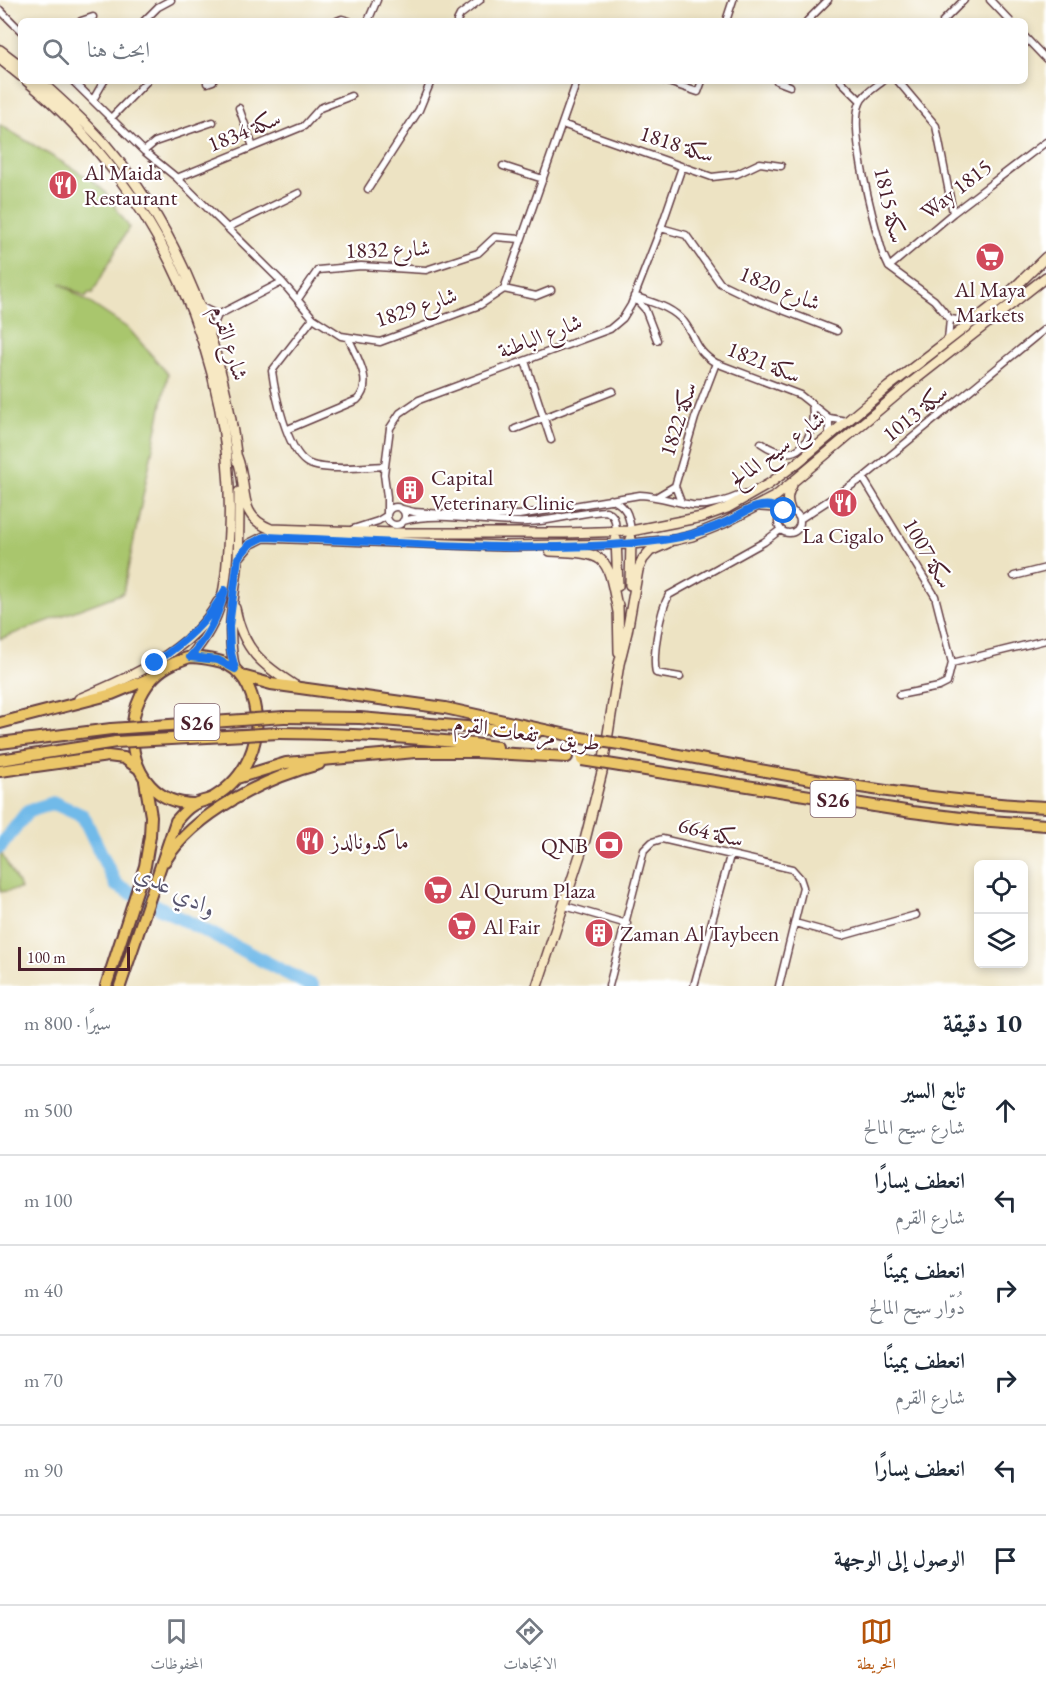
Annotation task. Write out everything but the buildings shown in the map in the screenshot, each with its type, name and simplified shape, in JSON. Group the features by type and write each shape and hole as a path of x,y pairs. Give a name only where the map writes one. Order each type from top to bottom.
{"main road":[{"path":"0,723 112,694 190,657 218,660 261,682 445,708 581,738"},
{"path":"144,779 167,798 184,804 194,804 213,798 237,779 253,749 257,727 252,696 238,672"},
{"path":"107,981 145,866 150,836 151,816 144,779 138,768 133,748 132,723 141,697 156,675"},
{"name":"طريق مرتفعات القرم","path":"0,743 111,729 284,717 360,718 581,738 903,793 990,804 1046,807"},
{"name":"طريق مرتفعات القرم","path":"0,760 116,742 279,733 344,734 456,741 912,812 1046,825"},
{"path":"237,779 286,763 416,752 567,757"},
{"path":"0,771 108,756 124,758 138,768"},
{"path":"159,871 183,837 197,825 258,786 304,768 355,757"},
{"path":"120,986 176,820 194,804"}],"street":[{"path":"147,18 158,7 171,0"},
{"path":"369,18 377,0"},
{"path":"458,18 480,0"},
{"path":"727,18 733,0"},
{"path":"810,18 828,0"},
{"path":"947,18 964,0"},
{"path":"990,0 1007,18"},
{"path":"0,10 18,29"},
{"path":"1028,40 1046,59"},
{"path":"0,50 18,64"},
{"path":"0,59 18,74"},
{"name":"شارع القرم","path":"30,84 86,137 129,190 157,233 187,301 213,378 227,452 230,509 225,590 215,622 205,640 190,657"},
{"name":"شارع القرم","path":"43,84 92,129 136,184 164,228 183,267 209,334 222,375 237,457 238,558 229,626 230,649 238,672"},
{"name":"1829 شارع","path":"76,84 144,151 177,178 282,282 313,318 341,336 380,342 480,305 504,289"},
{"path":"93,100 102,84"},
{"path":"112,117 144,84"},
{"path":"368,189 419,110 429,84"},
{"path":"551,290 536,296 504,289 576,84"},
{"path":"674,84 698,92 701,84"},
{"path":"784,84 790,87"},
{"path":"844,84 860,100 880,84"},
{"path":"901,84 936,126 953,213"},
{"name":"سكة 1834","path":"177,178 304,126 320,108 351,96"},
{"name":"سكة 1815","path":"860,100 856,114 857,142 878,236 889,267 934,300 950,320"},
{"path":"239,108 253,147"},
{"path":"144,151 155,142 213,122"},
{"name":"سكة 1818","path":"562,124 712,177 737,174 760,163 781,166"},
{"name":"Way 1815","path":"889,267 953,213 1046,142"},
{"path":"503,166 543,179"},
{"name":"شارع الباطنة","path":"386,515 384,466 390,428 400,413 419,400 525,362 610,328 623,318 661,228 682,167"},
{"path":"227,228 299,193"},
{"name":"1820 شارع","path":"661,228 686,235 720,283 751,298 837,331"},
{"name":"1832 شارع","path":"298,299 318,270 361,266 426,270 478,253 495,237 521,239"},
{"name":"شارع سيح المالح","path":"237,457 242,471 244,501 247,510 252,518 271,529 515,534 630,531 702,517 726,508 769,484 948,340 1007,296 1046,257"},
{"name":"شارع سيح المالح","path":"238,558 250,544 264,537 522,546 616,544 675,540 724,523 776,496 912,382 1046,277"},
{"path":"209,334 218,315 282,282"},
{"path":"634,296 645,309 657,340"},
{"name":"سكة 1821","path":"634,296 669,308 685,323 696,346 704,356 716,363 800,394 829,418"},
{"path":"199,306 218,315"},
{"path":"313,318 272,371 296,452 308,463 338,468 384,466"},
{"path":"948,340 950,320 973,322"},
{"name":"سكة 1013","path":"800,519 863,478 1046,328"},
{"path":"288,429 357,400 361,396 366,384 348,337"},
{"path":"525,362 551,440"},
{"name":"سكة 1822","path":"681,502 675,486 695,418 716,363"},
{"path":"515,429 613,391"},
{"path":"761,443 773,451 781,452 791,451 805,444 812,431 812,403"},
{"path":"829,437 829,418 847,421"},
{"name":"سكة 1007","path":"863,478 935,596 952,663"},
{"path":"780,530 777,520 785,512 787,493 794,482"},
{"path":"337,531 364,527 386,515 390,509 400,508 414,512 458,515 519,515 640,495 658,496 693,505 723,503 769,484"},
{"name":"سكة 1822","path":"658,496 675,486"},
{"path":"387,497 405,514 403,521"},
{"path":"610,499 626,508 630,518 630,612"},
{"path":"759,506 770,505 785,512 794,512 800,519 799,526 794,532 787,533 780,530"},
{"path":"386,515 388,522 399,525 403,521 416,518 528,522 606,511 613,514 616,531 619,664"},
{"path":"680,677 656,673 654,664 664,603 669,595 764,542 780,530"},
{"path":"537,986 565,906 602,772 619,664 638,570 650,551 675,540"},
{"path":"522,546 597,556 609,568 618,612"},
{"path":"1014,576 1046,568"},
{"path":"60,706 121,681 155,663 206,621 225,590"},
{"path":"232,598 239,630 254,654 271,670 297,687"},
{"path":"899,695 939,687 947,683 952,663 1046,640"},
{"name":"سكة 664","path":"609,986 627,924 644,850 652,842 663,839 792,869 800,878 803,887 795,923"},
{"path":"694,986 730,856"},
{"path":"565,906 627,924"},
{"path":"779,986 795,923 842,936 916,915"}],"green space":[{"path":"0,125 92,180 105,192 129,227 92,294 89,292 86,297 60,283 129,329 168,374 123,593 0,639"},
{"path":"0,851 21,889 0,892"}],"waterway":[{"name":"وادي عدي","path":"0,847 28,811 54,803 83,816 116,885 312,986"}],"place":[{"name":"Al Maida Restaurant","path":"63,185"},
{"name":"Al Maya Markets","path":"990,257"},
{"name":"Capital Veterinary Clinic","path":"410,490"},
{"name":"La Cigalo","path":"843,503"},
{"name":"ماكدونالدز","path":"310,841"},
{"name":"QNB","path":"609,845"},
{"name":"Al Qurum Plaza","path":"438,890"},
{"name":"Al Fair","path":"462,926"},
{"name":"Zaman Al Taybeen","path":"599,933"}],"route":[{"path":"155,663 206,621 225,590 215,622 205,640 190,657 218,660 235,669 230,649 229,626 238,558 250,544 264,537 503,546 616,544 675,540 692,536 759,506 770,505 781,513 784,511"}]}
